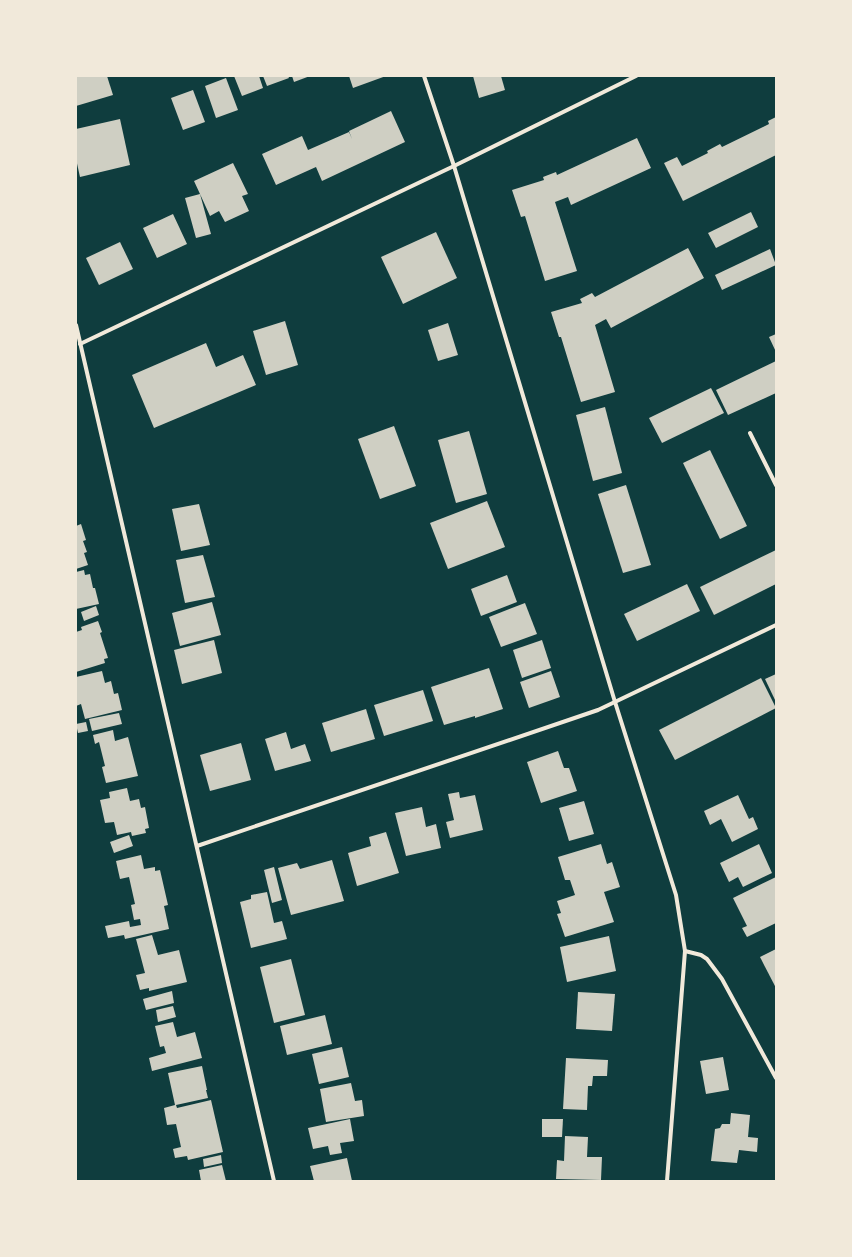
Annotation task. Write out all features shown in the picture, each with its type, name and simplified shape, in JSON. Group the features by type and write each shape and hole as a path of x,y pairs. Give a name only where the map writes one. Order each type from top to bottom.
{"street":[{"path":"424,76 454,166 615,702 676,895 685,951 667,1181"},
{"path":"80,344 454,166 636,76"},
{"path":"76,324 274,1181"},
{"path":"750,433 776,485"},
{"path":"197,846 598,710 776,625"},
{"path":"685,951 700,955 707,959 722,980 776,1078"}],"building":[{"path":"76,76 107,76 113,95 76,106"},
{"path":"234,76 259,76 263,88 242,96"},
{"path":"263,76 288,76 289,78 267,86"},
{"path":"292,76 310,76 294,82"},
{"path":"349,76 386,76 353,88"},
{"path":"473,76 501,76 505,90 479,98"},
{"path":"226,78 238,110 216,118 205,86"},
{"path":"193,90 205,122 183,130 171,98"},
{"path":"391,111 405,142 322,181 316,167 276,185 262,154 302,136 308,150 349,132 352,139 349,131"},
{"path":"776,117 776,155 683,201 664,163 677,157 682,166 708,153 707,151 720,144 722,147 769,124 768,121"},
{"path":"120,119 130,165 80,177 76,159 76,129"},
{"path":"637,138 651,168 571,205 568,197 555,202 577,271 545,281 525,216 521,217 512,190 544,180 543,177 556,172 557,175"},
{"path":"233,163 248,194 242,196 249,211 225,222 219,211 210,216 194,181"},
{"path":"200,194 211,234 196,238 185,198"},
{"path":"751,212 758,227 716,248 708,233"},
{"path":"173,214 187,244 157,258 143,228"},
{"path":"436,232 457,278 403,304 381,257"},
{"path":"120,242 133,269 99,285 86,258"},
{"path":"688,248 704,278 611,328 606,319 595,325 615,392 581,402 561,337 559,337 551,312 582,303 580,299 592,293 595,297"},
{"path":"770,249 776,265 722,290 715,275"},
{"path":"285,321 298,365 266,375 253,331"},
{"path":"448,323 458,355 438,361 428,330"},
{"path":"776,334 776,352 769,337"},
{"path":"206,343 216,367 243,355 256,385 154,428 132,375"},
{"path":"776,361 776,393 728,415 716,390"},
{"path":"711,388 724,413 662,443 649,418"},
{"path":"605,407 622,473 593,481 576,415"},
{"path":"394,426 416,486 380,499 358,439"},
{"path":"469,431 487,494 456,503 438,440"},
{"path":"710,450 747,526 720,539 683,463"},
{"path":"626,485 651,565 623,573 598,494"},
{"path":"487,501 505,547 448,569 430,523"},
{"path":"199,504 210,545 181,551 172,509"},
{"path":"81,524 86,540 83,541 87,552 84,553 88,565 76,569 76,526"},
{"path":"776,550 776,584 714,615 700,587"},
{"path":"203,555 215,597 185,603 176,560"},
{"path":"84,570 85,575 90,574 99,604 76,609 76,572"},
{"path":"507,575 517,602 481,616 471,589"},
{"path":"687,584 700,611 637,641 624,614"},
{"path":"212,602 221,635 180,646 172,613"},
{"path":"525,603 537,634 501,647 489,617"},
{"path":"96,606 99,615 84,621 81,612"},
{"path":"98,621 102,632 100,633 108,658 104,659 105,663 76,672 76,632 82,630 81,627"},
{"path":"214,640 222,673 182,684 174,650"},
{"path":"542,640 551,668 522,678 513,650"},
{"path":"489,668 503,709 475,718 475,716 444,725 431,687"},
{"path":"102,671 105,683 111,681 114,694 118,693 122,710 85,719 81,704 76,706 76,677"},
{"path":"551,671 560,697 529,708 520,682"},
{"path":"776,674 776,702 765,679"},
{"path":"761,678 776,708 675,760 659,730"},
{"path":"423,690 433,721 384,736 374,705"},
{"path":"366,709 375,739 331,752 322,723"},
{"path":"119,713 122,724 92,731 89,719"},
{"path":"86,722 88,731 78,733 76,724"},
{"path":"113,730 115,741 128,737 138,776 106,783 102,767 105,766 99,742 95,744 93,735"},
{"path":"286,732 291,749 305,744 311,761 275,771 265,739"},
{"path":"241,743 251,780 210,791 200,755"},
{"path":"558,751 564,768 569,768 577,791 541,803 527,762"},
{"path":"127,788 130,801 139,799 141,808 145,807 149,828 145,829 146,833 132,836 131,832 117,835 114,822 105,823 100,800 110,798 109,792"},
{"path":"459,792 460,798 475,795 483,830 450,838 446,822 454,820 448,794"},
{"path":"738,795 749,819 753,817 758,829 732,842 721,819 710,825 704,811"},
{"path":"584,801 594,834 569,841 559,808"},
{"path":"422,807 426,827 436,824 441,848 406,856 395,813"},
{"path":"386,832 399,873 357,886 348,853 371,846 369,837"},
{"path":"129,835 133,846 114,853 110,842"},
{"path":"601,844 607,864 612,862 620,887 604,892 614,922 565,937 557,914 561,913 557,901 575,895 570,880 565,880 558,857"},
{"path":"759,844 772,873 743,887 738,877 729,882 720,863"},
{"path":"141,855 144,869 155,867 155,871 160,870 168,905 164,906 169,929 125,939 124,935 108,938 105,926 129,921 130,927 141,925 140,919 134,920 131,905 135,904 129,877 120,879 116,861"},
{"path":"332,860 344,901 291,915 278,868 297,863 300,869"},
{"path":"274,867 282,900 272,903 264,870"},
{"path":"776,877 776,923 747,937 742,928 747,926 733,898"},
{"path":"267,892 274,923 282,921 287,939 251,948 240,902 251,899 251,895"},
{"path":"152,935 158,955 179,950 187,982 149,991 149,988 140,990 136,975 145,973 136,939"},
{"path":"609,936 616,971 567,982 560,947"},
{"path":"776,949 776,988 760,957"},
{"path":"291,959 305,1015 274,1023 260,967"},
{"path":"172,991 174,1003 146,1010 143,999"},
{"path":"578,992 615,994 612,1031 576,1029"},
{"path":"173,1006 176,1017 158,1022 156,1010"},
{"path":"325,1015 332,1044 287,1055 280,1026"},
{"path":"173,1022 177,1037 195,1032 202,1058 152,1071 149,1058 166,1053 164,1046 160,1047 155,1026"},
{"path":"342,1047 349,1077 319,1084 312,1054"},
{"path":"723,1057 729,1090 706,1094 700,1061"},
{"path":"566,1058 608,1060 607,1076 593,1076 592,1086 588,1086 587,1110 563,1109"},
{"path":"202,1066 208,1098 176,1105 177,1108 211,1100 223,1152 188,1160 187,1156 175,1158 173,1149 181,1147 176,1124 167,1125 164,1108 175,1105 168,1073"},
{"path":"351,1083 355,1101 362,1100 364,1116 326,1122 320,1089"},
{"path":"731,1113 750,1115 748,1137 758,1138 757,1152 739,1150 737,1163 711,1161 715,1129 720,1128 722,1124 730,1124"},
{"path":"350,1119 354,1141 340,1143 342,1153 330,1155 328,1146 313,1149 308,1128"},
{"path":"542,1119 563,1119 562,1137 542,1137"},
{"path":"565,1136 588,1137 587,1157 602,1157 601,1180 556,1179 557,1160 564,1161"},
{"path":"221,1155 222,1163 204,1167 203,1159"},
{"path":"347,1158 352,1181 314,1181 310,1166"},
{"path":"222,1165 226,1181 201,1181 199,1170"}]}
